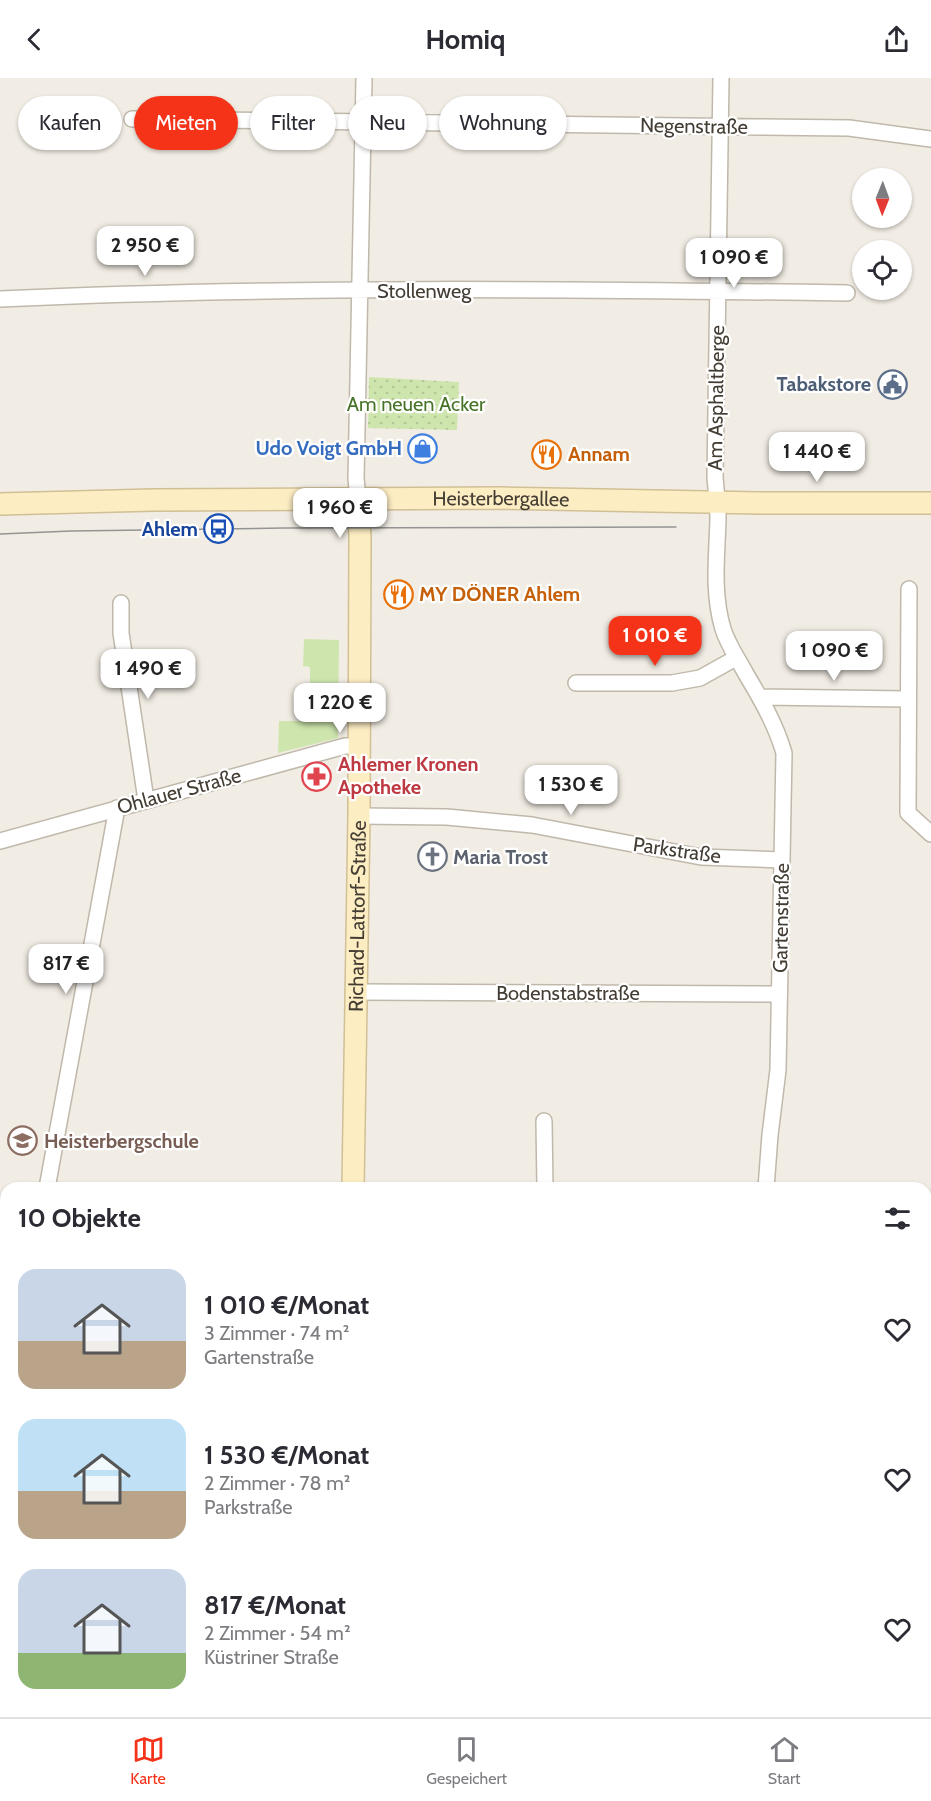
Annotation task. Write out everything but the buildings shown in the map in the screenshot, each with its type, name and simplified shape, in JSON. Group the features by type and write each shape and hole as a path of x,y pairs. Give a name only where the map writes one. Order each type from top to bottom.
{"main road":[{"name":"Heisterbergallee","path":"0,504 153,500 500,498 931,503"},
{"name":"Richard-Lattorf-Straße","path":"353,1182 359,816 358,500"}],"street":[{"path":"364,78 364,96"},
{"name":"Am Asphaltberge","path":"717,501 715,477 721,78"},
{"name":"Negenstraße","path":"132,120 348,122"},
{"name":"Negenstraße","path":"427,123 849,128 931,139"},
{"path":"358,500 356,478 364,150"},
{"name":"Stollenweg","path":"0,298 135,293 361,291 847,293"},
{"name":"Gartenstraße","path":"717,501 715,580 723,630 736,658 760,697 784,753 778,1070 766,1182"},
{"path":"909,589 908,813 931,834"},
{"path":"121,603 121,633 146,800"},
{"path":"576,683 672,683 700,678 736,658"},
{"path":"760,697 907,699"},
{"name":"Ohlauer Straße","path":"0,841 345,746 359,746"},
{"path":"48,1182 117,808"},
{"name":"Parkstraße","path":"359,816 447,817 532,825 701,857 782,860"},
{"name":"Bodenstabstraße","path":"357,992 779,994"},
{"path":"544,1121 545,1182"}],"green space":[{"name":"Am neuen Acker","path":"369,377 459,382 457,430 368,428"},
{"path":"304,639 339,640 338,738 278,753 279,721 302,721 302,703 310,703 310,667 303,666"}],"tram line":[{"path":"0,534 284,528 676,527"}],"place":[{"name":"Tabakstore","path":"892,384"},
{"name":"Udo Voigt GmbH","path":"423,448"},
{"name":"Annam","path":"547,454"},
{"name":"Ahlem","path":"219,529"},
{"name":"MY DÖNER Ahlem","path":"398,594"},
{"name":"Ahlemer Kronen Apotheke","path":"317,776"},
{"name":"Maria Trost","path":"432,857"},
{"name":"Heisterbergschule","path":"23,1141"}]}
